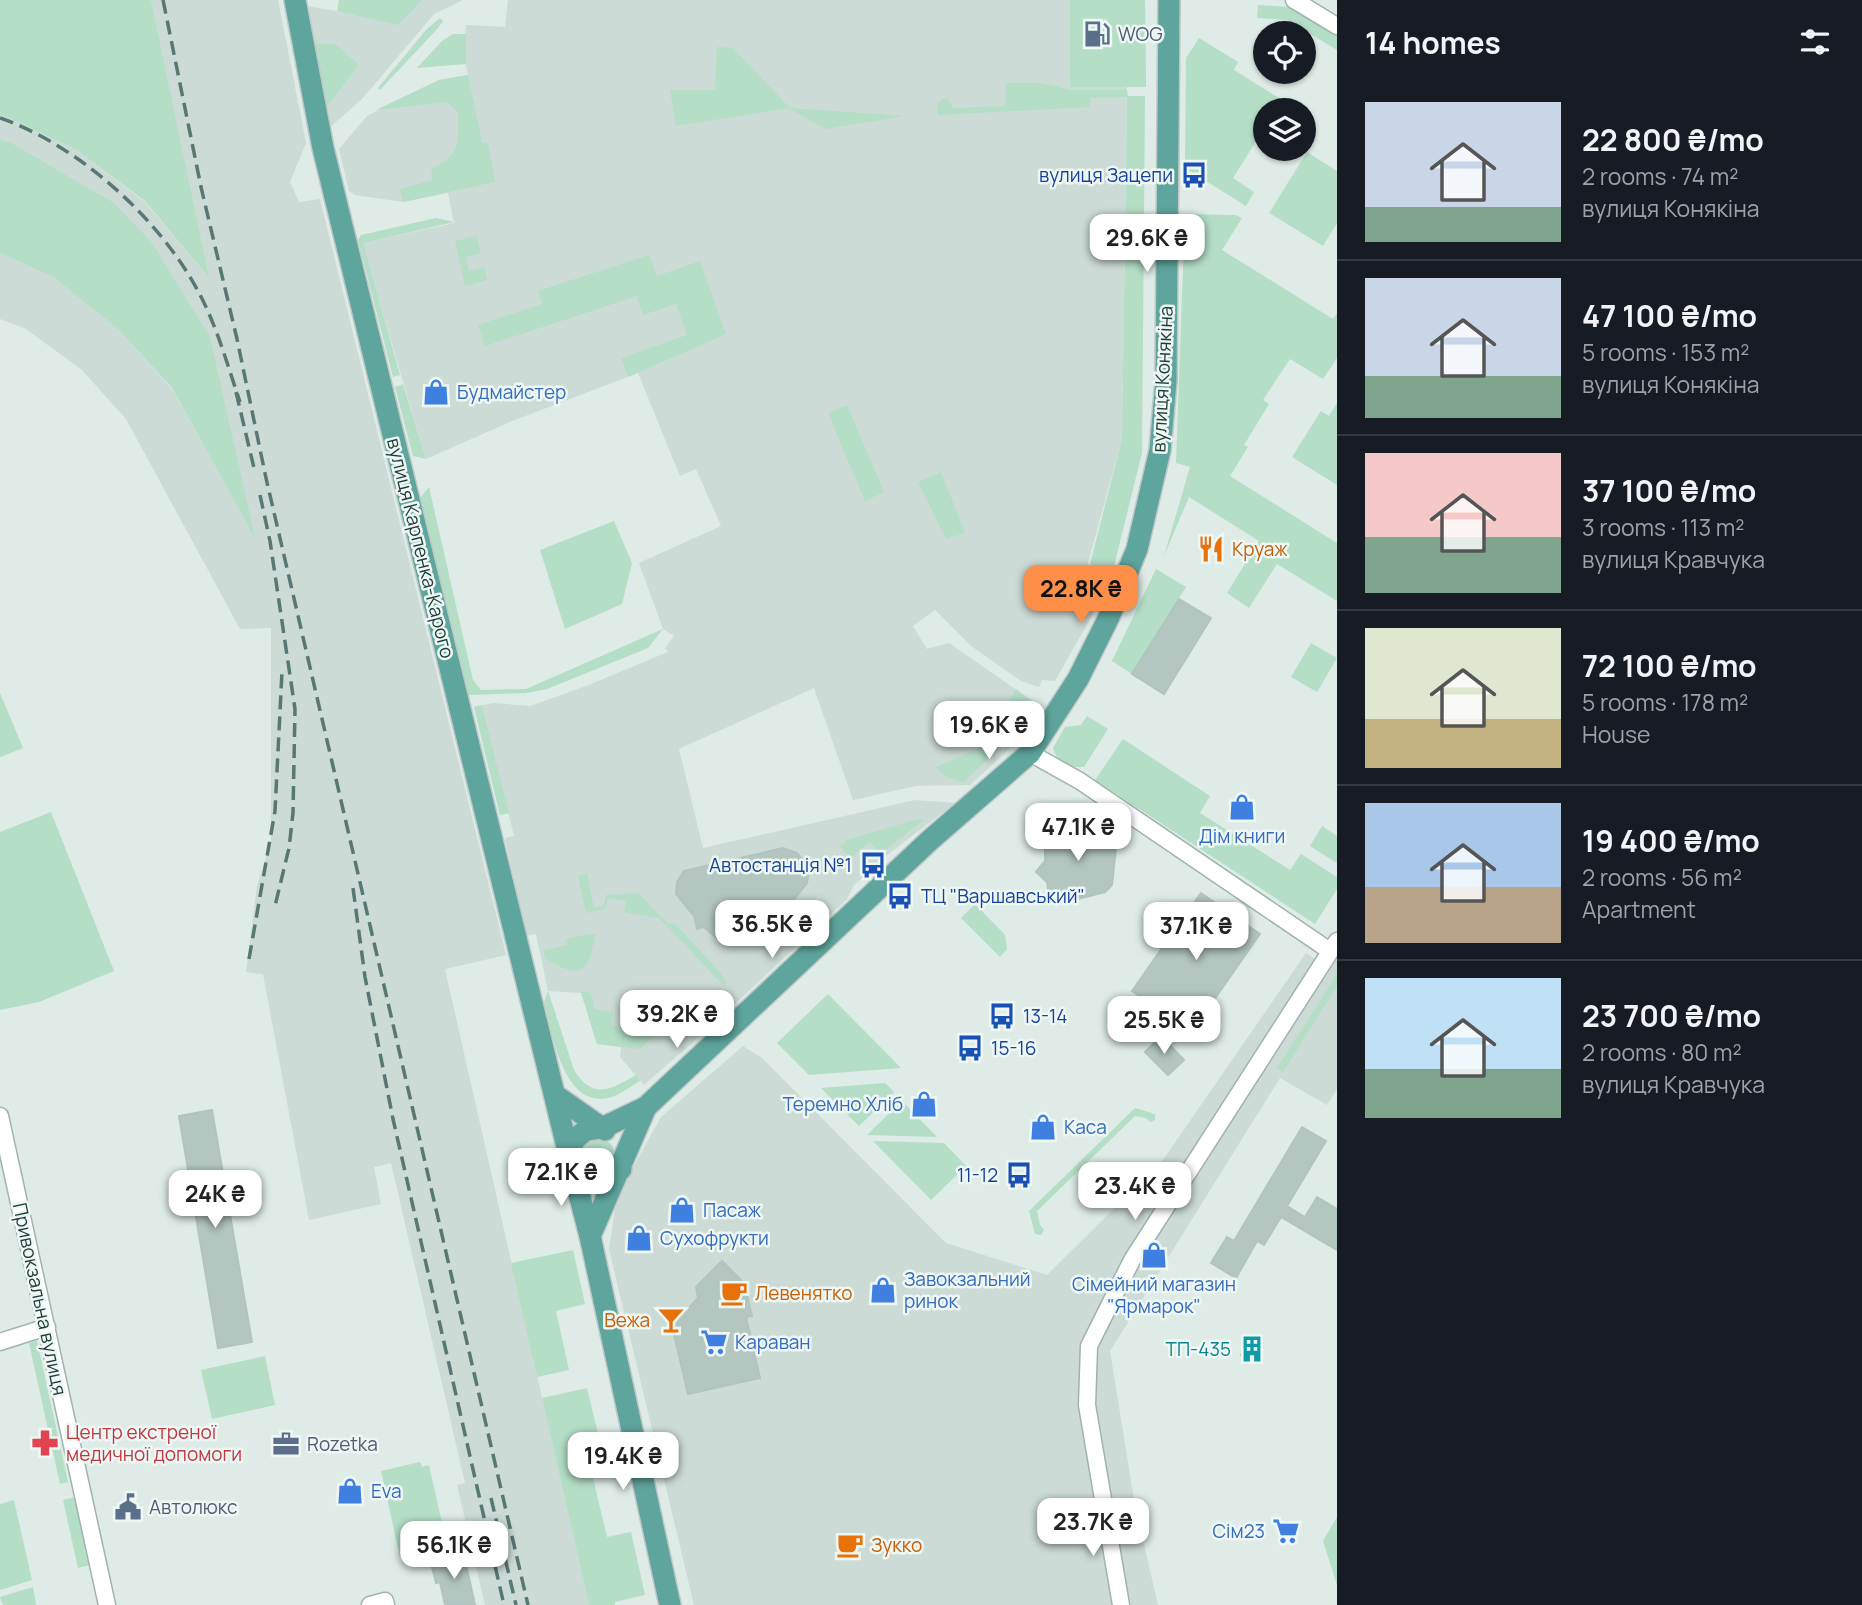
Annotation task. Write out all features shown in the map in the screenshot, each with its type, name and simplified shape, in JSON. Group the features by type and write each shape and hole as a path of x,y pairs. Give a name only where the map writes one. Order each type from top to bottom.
{"main road":[{"name":"вулиця Карпенка-Карого","path":"295,0 323,148 590,1237"},
{"name":"вулиця Конякіна","path":"646,1107 929,841 1030,753 1078,679 1108,617 1137,549 1160,450 1166,381 1168,0"},
{"path":"555,1095 602,1128 614,1133 622,1143 623,1162 611,1179 597,1183 583,1179 571,1162 573,1140 586,1130 602,1128 646,1107"},
{"path":"646,1107 590,1237 670,1605"}],"street":[{"path":"1294,0 1337,26"},
{"path":"1030,753 1080,781 1334,946 1132,1260 1089,1346 1087,1405 1121,1605"},
{"name":"Привокзальна вулиця","path":"0,1116 107,1605"},
{"path":"0,1342 47,1327"}],"shaded area":[{"path":"151,0 278,0 306,143 290,182 299,202 320,199 506,955 445,969 589,1605 485,1605 457,1485 465,1483 391,1163 374,1167 381,1204 309,1220 263,974 246,972 257,886 271,842 271,628 240,629 126,419 82,370 26,329 0,319 0,253 53,277 119,330 172,389 254,535 113,202 12,143 0,139 0,114 75,149 145,202 208,277"},
{"path":"345,0 463,0 434,14 362,99 331,126 327,107 359,65 336,44 314,43 308,6 342,12"},
{"path":"508,0 1145,0 1146,87 1127,87 1122,439 1083,581 1094,597 1094,612 1055,681 1042,680 1039,687 1021,681 971,646 935,610 913,626 927,649 949,643 1033,701 1038,713 1005,753 970,785 916,786 853,800 814,688 679,749 703,848 915,800 955,803 891,852 854,885 847,899 644,1085 620,1057 621,1047 597,1044 581,993 548,991 536,934 526,936 505,838 514,836 482,705 494,703 530,706 668,652 665,648 674,636 663,629 639,563 721,526 696,469 680,476 638,373 512,421 426,459 362,243 454,223 448,193 403,202 355,195 349,191 339,149 367,116 439,80 468,75 464,57 466,25 505,27"},
{"name":"Завокзальний ринок","path":"1306,953 1327,967 1337,953 1337,1089 1327,1105 1280,1078 1110,1351 1135,1506 1158,1605 694,1605 609,1249 617,1196 661,1117 743,1046 762,1058 946,1243 1047,1275 1163,1160"}],"green space":[{"path":"0,0 151,0 209,278 145,201 75,149 0,114"},
{"path":"339,0 422,0 398,25 337,11"},
{"path":"1070,0 1145,0 1146,87 1070,87"},
{"path":"1258,5 1291,7 1315,21 1289,21 1257,18"},
{"path":"440,18 443,21 438,28 380,90 378,88 426,30"},
{"path":"1316,22 1337,34 1337,50 1316,37"},
{"path":"453,34 466,34 466,64 417,68 442,41"},
{"path":"1199,38 1238,62 1234,70 1279,98 1253,98 1253,146 1233,178 1254,192 1246,206 1185,168 1186,58"},
{"path":"314,43 336,44 359,65 327,107"},
{"path":"717,47 733,48 790,108 905,116 825,129 789,108 676,126 670,90 715,90"},
{"path":"468,75 482,142 488,144 495,182 403,202 400,189 433,180 431,169 453,153 458,140 458,112 447,102 376,110 439,80"},
{"path":"1006,83 1042,83 1070,90 1127,90 1128,96 1145,96 1142,453 1113,570 1090,564 1122,439 1127,97 1090,98 1090,107 938,115 937,103 947,97 953,108 1005,106"},
{"path":"0,139 12,143 113,202 152,243 210,337 255,538 172,388 119,330 53,277 0,253"},
{"path":"1316,158 1337,171 1337,223 1323,246 1269,213 1301,161 1316,161"},
{"path":"1185,214 1235,215 1242,218 1222,250 1333,319 1337,313 1337,358 1323,379 1290,359 1263,400 1269,404 1244,445 1248,447 1230,476 1337,543 1337,601 1277,564 1249,608 1227,593 1259,541 1189,497 1164,556 1190,467 1176,463"},
{"path":"436,218 454,222 363,243 400,375 393,377 358,240 361,235"},
{"path":"476,236 481,253 466,257 469,271 484,267 487,280 465,286 455,241"},
{"path":"649,255 657,276 700,261 726,334 628,377 621,358 687,335 676,304 643,315 637,296 485,346 478,325 542,304 538,291"},
{"path":"403,384 426,459 413,456 395,387"},
{"path":"1337,403 1337,485 1292,457 1321,411 1329,416"},
{"path":"847,405 884,492 865,501 828,413"},
{"path":"941,472 965,533 946,539 918,482"},
{"path":"429,487 473,680 481,690 526,689 663,629 648,648 547,689 527,693 468,695 420,498"},
{"path":"614,521 632,563 622,604 565,629 540,550"},
{"path":"1156,569 1186,587 1132,674 1112,661"},
{"path":"1311,643 1337,658 1317,692 1291,677"},
{"path":"1016,689 1035,706 1005,742 991,733"},
{"path":"0,693 23,748 0,757"},
{"path":"482,705 509,813 500,815 474,707"},
{"path":"1087,716 1108,729 1084,767 1068,766 1058,758 1053,748 1065,727 1081,725"},
{"path":"1123,739 1210,796 1200,813 1290,870 1301,854 1337,877 1337,889 1315,924 1095,780"},
{"path":"986,741 999,748 964,782 948,778 936,767 983,747"},
{"path":"51,812 114,971 39,1002 0,1010 0,832"},
{"path":"918,819 924,820 880,854 870,842 851,858 840,846 847,840"},
{"path":"1322,826 1337,836 1337,863 1310,846"},
{"path":"587,874 594,908 604,906 606,895 638,893 667,923 675,924 722,974 725,987 659,918 624,912 626,901 608,898 605,909 586,913 578,876"},
{"path":"975,904 1005,935 1007,949 1000,957 961,918"},
{"path":"595,934 593,947 582,969 567,969 545,958 544,950 567,945 566,939"},
{"path":"1337,974 1337,986 1283,1072 1277,1068"},
{"path":"548,991 574,1070 588,1086 595,1089 610,1088 636,1075 640,1081 612,1097 595,1098 582,1093 571,1081 556,1049 544,1002"},
{"path":"581,992 588,992 592,996 594,1009 613,1012 611,1025 638,1030 640,1017 662,1020 677,1006 685,1005 640,1049 597,1044"},
{"path":"828,994 901,1068 809,1075 777,1043"},
{"path":"885,1083 894,1092 859,1126 821,1088"},
{"path":"902,1101 937,1137 867,1135"},
{"path":"1135,1108 1155,1114 1155,1120 1150,1122 1146,1118 1135,1116 1037,1211 1044,1230 1041,1235 1035,1234 1029,1211"},
{"path":"602,1138 614,1149 613,1162 608,1173 584,1173 577,1150 585,1140"},
{"path":"873,1141 944,1143 966,1166 931,1200"},
{"path":"573,1250 585,1304 556,1311 569,1370 537,1377 511,1263"},
{"path":"37,1341 68,1482 60,1484 29,1343"},
{"path":"265,1356 275,1405 212,1419 201,1370"},
{"path":"587,1388 603,1455 613,1454 616,1468 592,1474 607,1537 631,1532 645,1595 615,1602 615,1605 589,1605 542,1398"},
{"path":"420,1462 422,1467 429,1465 447,1546 400,1557 381,1471"},
{"path":"75,1497 90,1565 78,1568 63,1500"},
{"path":"14,1500 32,1580 0,1590 0,1504"},
{"path":"1337,1517 1337,1585 1323,1541"},
{"path":"33,1587 36,1605 3,1605 0,1597"}],"building":[{"path":"1179,599 1211,618 1164,694 1132,674"},
{"path":"1078,821 1088,829 1099,828 1099,838 1116,848 1112,885 1105,892 1074,900 1056,889 1048,889 1047,882 1036,872 1045,861 1045,833 1069,833"},
{"path":"783,848 797,853 809,869 807,883 792,902 793,907 780,910 741,945 727,945 704,927 697,929 694,916 676,894 677,882 684,871"},
{"path":"1201,893 1260,934 1197,1024 1192,1021 1186,1029 1132,991"},
{"path":"1161,1036 1184,1060 1168,1075 1145,1052"},
{"path":"212,1110 252,1342 218,1348 179,1116"},
{"path":"1302,1127 1326,1141 1287,1206 1305,1217 1317,1197 1337,1209 1337,1250 1281,1217 1264,1245 1257,1241 1236,1278 1211,1263 1227,1237 1234,1241"},
{"name":"Караван","path":"722,1261 744,1283 752,1316 746,1317 760,1378 688,1394 672,1326 698,1298 696,1287"},
{"name":"ТП-435","path":"1252,1337 1262,1344 1251,1361 1241,1355"},
{"path":"464,1555 475,1605 445,1605 440,1582 436,1583 431,1563"}],"railway":[{"path":"163,0 201,187 266,478 528,1605"},
{"path":"0,118 29,130 87,165 114,187 162,237 205,304 240,402"},
{"path":"236,392 254,468"},
{"path":"260,495 270,541 295,709 293,813 289,848 274,910"},
{"path":"249,959 275,811 282,672"},
{"path":"353,888 365,977 393,1119 504,1605"},
{"path":"491,1498 516,1605"}],"place":[{"name":"WOG","path":"1097,34"},
{"name":"вулиця Зацепи","path":"1194,175"},
{"name":"Будмайстер","path":"436,392"},
{"name":"Круаж","path":"1211,549"},
{"name":"Дім книги","path":"1242,807"},
{"name":"Автостанція №1","path":"873,865"},
{"name":"ТЦ \"Варшавський\"","path":"900,896"},
{"name":"13-14","path":"1002,1016"},
{"name":"15-16","path":"970,1048"},
{"name":"Теремно Хліб","path":"924,1104"},
{"name":"Каса","path":"1043,1127"},
{"name":"11-12","path":"1019,1175"},
{"name":"Пасаж","path":"682,1210"},
{"name":"Сухофрукти","path":"639,1238"},
{"name":"Сімейний магазин \"Ярмарок\"","path":"1154,1255"},
{"name":"Завокзальний ринок","path":"883,1290"},
{"name":"Левенятко","path":"734,1293"},
{"name":"Вежа","path":"671,1320"},
{"name":"Караван","path":"714,1342"},
{"name":"ТП-435","path":"1252,1349"},
{"name":"Центр екстреної медичної допомоги","path":"45,1443"},
{"name":"Rozetka","path":"286,1444"},
{"name":"Eva","path":"350,1491"},
{"name":"Автолюкс","path":"128,1507"},
{"name":"Сім23","path":"1286,1531"},
{"name":"Зукко","path":"850,1545"}]}
